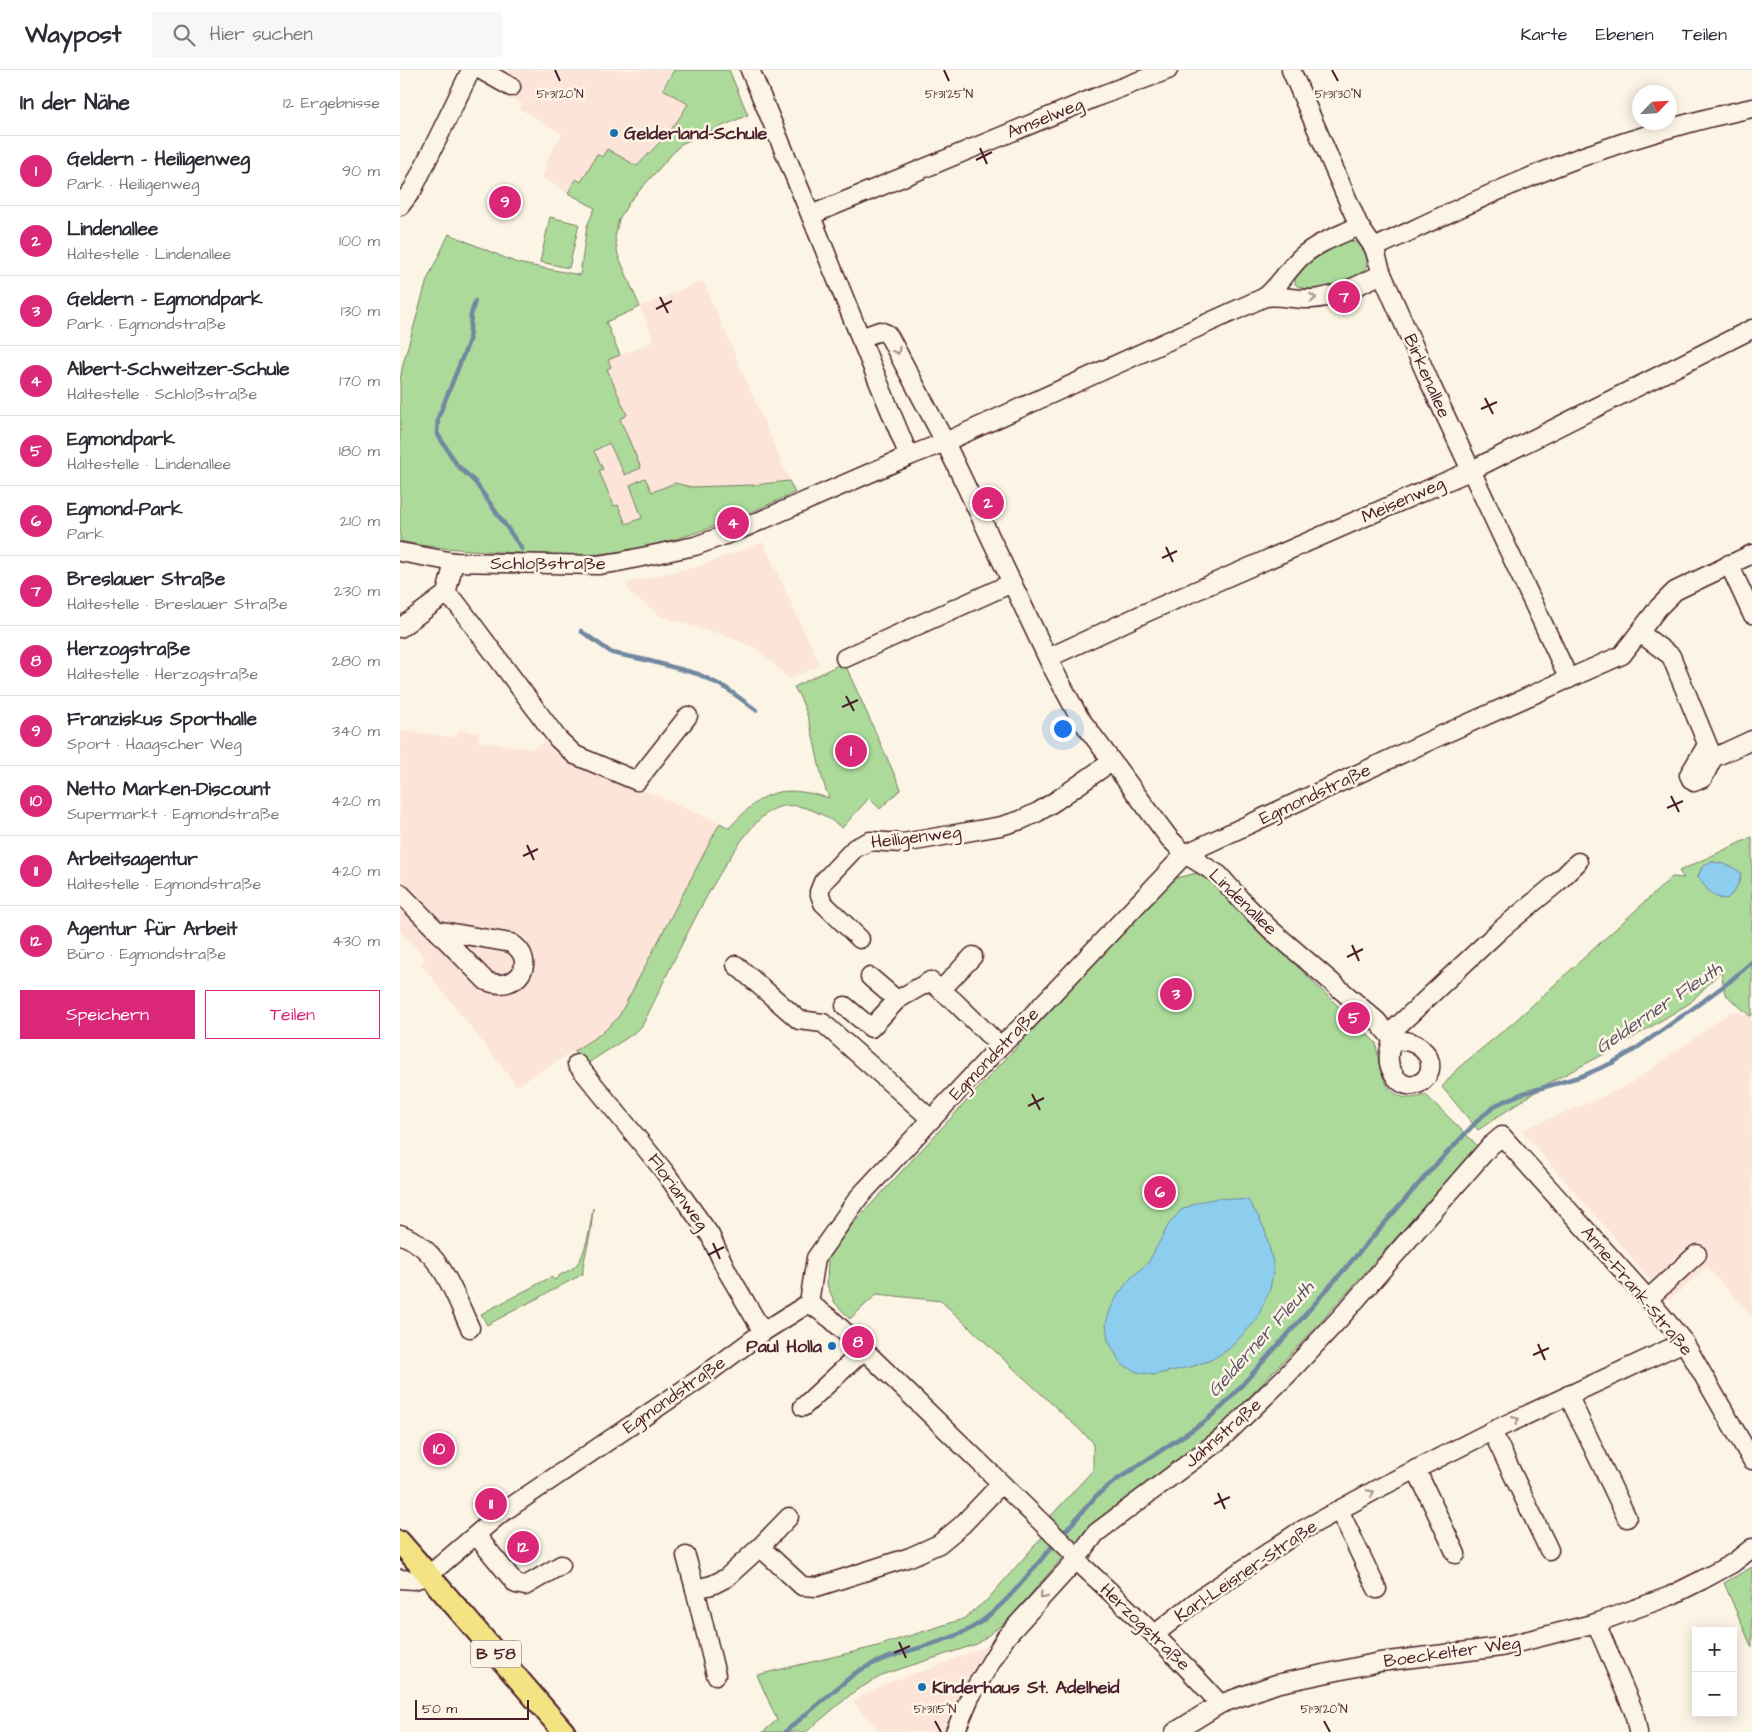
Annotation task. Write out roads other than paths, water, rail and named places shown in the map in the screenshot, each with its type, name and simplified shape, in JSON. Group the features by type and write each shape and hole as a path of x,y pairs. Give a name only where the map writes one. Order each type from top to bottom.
{"main road":[{"name":"B 58","path":"400,1542 564,1732"}],"street":[{"path":"400,206 413,189 471,70"},
{"path":"481,70 511,86"},
{"path":"750,70 812,214 860,338 909,456"},
{"name":"Amselweg","path":"812,214 1099,96 1168,70"},
{"name":"Birkenallee","path":"1291,70 1359,226 1374,248 1382,274 1470,470 1569,679"},
{"path":"1374,248 1508,187 1583,156 1693,121 1752,108"},
{"path":"1265,298 1276,288 1300,258 1313,247 1359,226"},
{"path":"1265,298 1272,296 1310,299 1335,296 1382,274"},
{"name":"Schloßstraße","path":"400,552 454,562 598,565 695,546 739,530 945,442 1265,298"},
{"name":"Meisenweg","path":"1048,658 1145,613 1470,470 1752,329"},
{"name":"Lindenallee","path":"860,338 880,331 887,334 945,442 1048,658 1079,717 1111,762 1169,838 1185,854 1219,875 1270,929 1377,1021 1391,1037 1488,940 1557,883 1578,862"},
{"name":"Egmondstraße","path":"428,1575 514,1505 700,1378 763,1332 809,1303 816,1258 859,1197 1000,1046 1020,1028 1185,854 1442,735 1622,655 1640,634 1658,608 1675,590 1752,554"},
{"path":"400,628 446,594 454,562"},
{"path":"1729,564 1752,614"},
{"path":"844,658 1012,583"},
{"path":"446,594 458,605 558,739 575,755 637,781 688,716"},
{"path":"1640,634 1671,656 1710,752 1752,740"},
{"name":"Heiligenweg","path":"860,939 823,903 819,892 822,882 855,848 870,841 902,842 921,840 1002,826 1021,820 1057,800 1111,762"},
{"path":"400,893 436,930 486,981 496,985 506,984 515,981 522,974 523,956 519,948 511,943 436,930"},
{"path":"941,990 973,956"},
{"path":"736,965 799,1020 823,1023 931,1120"},
{"path":"870,977 896,1000"},
{"path":"845,1006 871,1028 896,1000 930,982 954,1001 1000,1046"},
{"name":"Florianweg","path":"577,1064 664,1171 710,1235 727,1271 763,1332"},
{"name":"Anne-Frank-Straße","path":"1502,1136 1684,1342 1752,1460"},
{"name":"Jahnstraße","path":"955,1732 970,1697 1006,1637 1096,1532 1221,1439 1286,1376 1341,1317 1490,1146 1502,1136"},
{"path":"400,1234 410,1238 435,1258 442,1268 470,1328"},
{"path":"1648,1299 1697,1254"},
{"name":"Herzogstraße","path":"809,1303 831,1319 864,1350 1155,1634 1186,1665 1220,1704"},
{"name":"Karl-Leisner-Straße","path":"1155,1634 1202,1597 1297,1533 1416,1469 1492,1431 1684,1342"},
{"path":"803,1407 864,1350"},
{"path":"1568,1395 1627,1518"},
{"path":"1492,1431 1549,1550"},
{"path":"1416,1469 1456,1554"},
{"path":"760,1547 802,1586 817,1587 910,1557 939,1544 962,1524 1001,1484"},
{"name":"Karl-Leisner-Straße","path":"1339,1510 1377,1589"},
{"path":"694,1589 712,1585 726,1578 789,1517"},
{"path":"476,1535 516,1584 525,1586 562,1565"},
{"name":"Boeckelter Weg","path":"1175,1732 1220,1704 1276,1684 1380,1662 1501,1647 1596,1623 1678,1592 1733,1562 1752,1548"},
{"path":"686,1556 716,1675"},
{"path":"400,1579 414,1580 428,1575"},
{"path":"1596,1623 1634,1712 1638,1732"}],"water":[{"path":"1710,862 1727,865 1741,873 1736,888 1727,899 1714,895 1698,877 1702,867"},
{"path":"1218,1198 1248,1200 1265,1230 1274,1267 1270,1289 1256,1321 1229,1349 1211,1360 1194,1366 1154,1375 1137,1372 1121,1364 1108,1340 1106,1323 1119,1293 1132,1277 1148,1263 1169,1224 1181,1210 1199,1202"}],"waterway":[{"path":"475,301 471,315 469,341 438,418 437,433 457,465 475,482 522,549"},
{"path":"581,631 612,653 698,674 726,688 756,710"},
{"name":"Gelderner Fleuth","path":"1062,1535 1097,1495 1204,1422 1223,1406 1429,1172 1480,1118 1498,1104 1521,1094 1582,1076 1612,1063 1634,1050 1699,1004 1752,962"},
{"name":"Gelderner Fleuth","path":"785,1732 854,1674 868,1666 896,1655 940,1642 981,1622 1004,1602 1057,1541"}],"place":[{"name":"Gelderland-Schule","path":"614,133"},
{"name":"Franziskus Sporthalle","path":"505,202"},
{"name":"Breslauer Straße","path":"1344,297"},
{"name":"Lindenallee","path":"988,503"},
{"name":"Albert-Schweitzer-Schule","path":"733,523"},
{"name":"Geldern - Heiligenweg","path":"851,751"},
{"name":"Geldern - Egmondpark","path":"1176,994"},
{"name":"Egmondpark","path":"1354,1018"},
{"name":"Egmond-Park","path":"1160,1192"},
{"name":"Herzogstraße","path":"858,1342"},
{"name":"Paul Holla","path":"832,1346"},
{"name":"Netto Marken-Discount","path":"439,1449"},
{"name":"Arbeitsagentur","path":"491,1504"},
{"name":"Agentur für Arbeit","path":"523,1547"},
{"name":"Kinderhaus St. Adelheid","path":"922,1687"}]}
